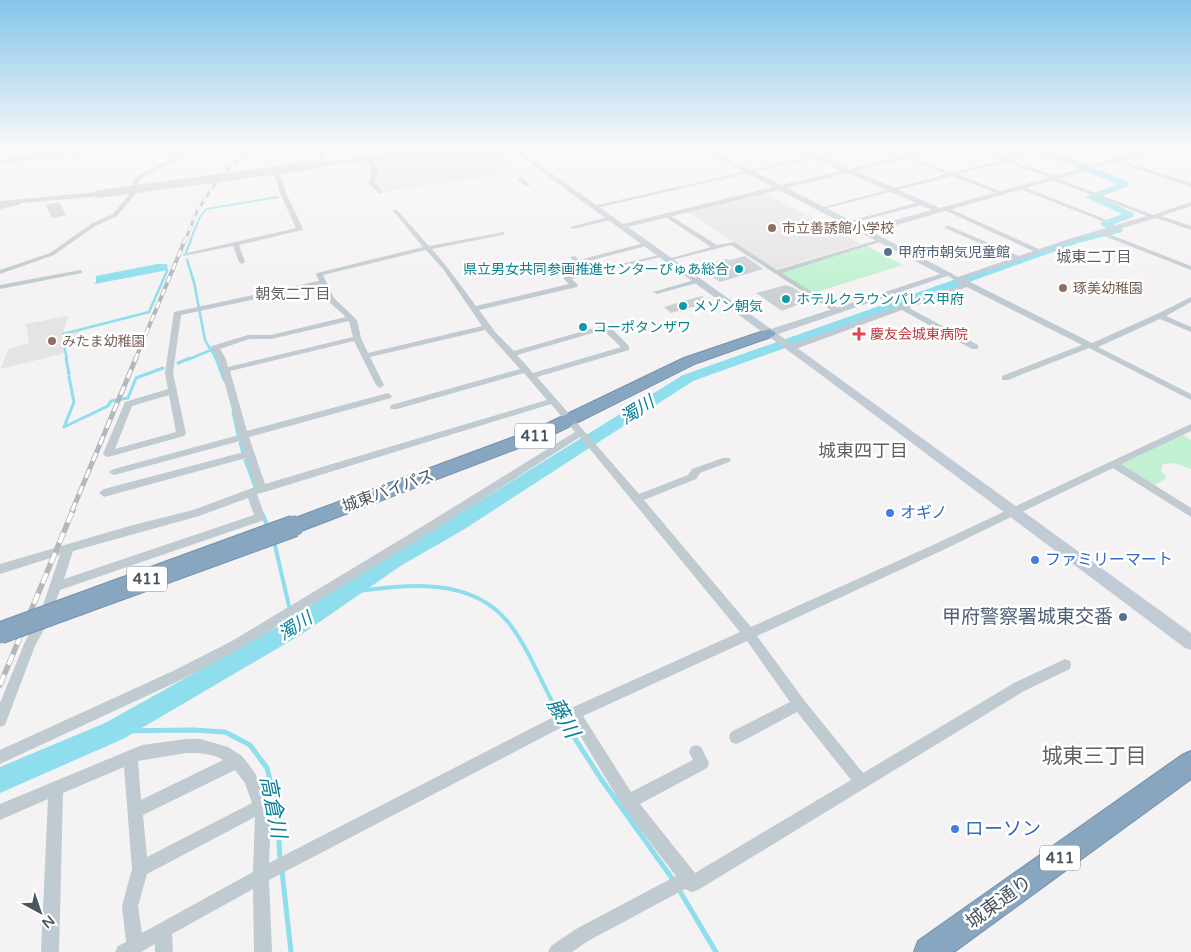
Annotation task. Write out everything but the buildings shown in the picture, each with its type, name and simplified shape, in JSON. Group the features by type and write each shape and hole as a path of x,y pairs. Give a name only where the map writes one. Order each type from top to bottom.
{"highway":[{"name":"城東バイパス","path":"0,622 496,452 571,423 689,361 779,336"},
{"name":"城東バイパス","path":"0,633 292,522"},
{"name":"城東通り","path":"929,952 1191,764"}],"street":[{"path":"0,203 111,192"},
{"path":"76,197 92,197 117,192"},
{"path":"0,272 52,254 93,226 115,215 132,192"},
{"path":"185,255 300,229 283,192"},
{"path":"579,192 599,206 612,218 626,225 648,244 779,336 1191,643"},
{"path":"580,192 626,225 698,281 779,336 891,313 968,284"},
{"path":"599,206 658,192"},
{"path":"626,225 759,192"},
{"path":"791,192 1191,397"},
{"path":"822,209 884,192"},
{"path":"899,192 1038,251"},
{"path":"999,192 1003,194"},
{"path":"866,231 1008,192"},
{"path":"1033,192 1104,220"},
{"path":"1089,192 1191,228"},
{"path":"0,207 19,202"},
{"path":"849,222 923,203"},
{"path":"779,336 833,309 1018,258 1074,238 1115,228 1191,204"},
{"path":"396,211 445,268 486,327 596,449 748,633 799,704 861,782"},
{"path":"666,215 716,248"},
{"path":"573,227 612,218"},
{"path":"947,228 1018,258"},
{"path":"1099,232 1191,268"},
{"path":"380,385 357,338 351,318 331,298 320,274 427,248 502,233"},
{"path":"777,272 883,240"},
{"path":"235,243 242,262"},
{"path":"474,309 574,285 567,278 669,258 732,243 833,309"},
{"path":"573,257 577,262 648,244"},
{"path":"0,287 80,272"},
{"path":"657,292 698,281"},
{"path":"172,391 128,404 108,454 181,434 172,391 168,373 177,314 323,282"},
{"path":"1005,378 1070,354 1160,316 1191,299"},
{"path":"904,308 975,348"},
{"path":"1160,316 1191,330"},
{"path":"55,587 145,556 194,542 260,517 255,466 249,454 222,359 215,348 248,337 271,337 351,318"},
{"path":"366,356 486,327"},
{"path":"394,407 626,348 605,327 512,354"},
{"path":"225,370 357,338"},
{"path":"114,472 388,396"},
{"path":"0,569 133,528 195,513 256,491 552,401"},
{"path":"0,757 178,675 236,645 432,526 571,423"},
{"path":"130,757 140,869 130,906 129,949 296,858 572,714 938,548 1191,427"},
{"path":"104,493 249,454"},
{"path":"636,498 692,477 696,470 726,460"},
{"path":"1113,464 1191,513"},
{"path":"1015,510 1191,635"},
{"path":"0,720 30,644 36,636 68,549"},
{"path":"572,714 628,802 692,884 1019,687 1065,665"},
{"path":"736,737 799,704"},
{"path":"0,812 130,757 156,749 200,746 223,752 237,761 250,778 263,818 266,874 263,952"},
{"path":"628,802 702,763 696,752"},
{"path":"135,811 237,761"},
{"path":"50,952 56,789"},
{"path":"140,869 260,807"},
{"path":"557,952 582,935 687,879"},
{"path":"164,930 164,952"}],"shaded area":[{"name":"市立善誘館小学校","path":"765,193 861,244 776,269 687,212"},
{"name":"みたま幼稚園","path":"68,316 63,333 80,329 83,339 64,344 66,353 0,369 9,349 29,343 26,324"}],"green space":[{"path":"867,246 903,265 813,293 781,273"},
{"path":"1179,433 1191,440 1191,469 1174,463 1163,464 1161,470 1167,478 1150,487 1113,464"}],"water":[{"path":"157,264 167,264 168,270 94,284 96,276"}],"waterway":[{"name":"濁川","path":"0,780 114,731 294,628 395,560 456,525 688,378 1074,241 1118,230 1105,224 1129,215 1090,197 1103,192"},
{"path":"190,241 200,217 206,209 278,197"},
{"path":"186,252 191,240"},
{"path":"187,260 194,282 205,340 211,350"},
{"path":"63,334 149,312 167,271"},
{"path":"64,344 67,360"},
{"path":"187,360 211,350"},
{"path":"211,350 216,359"},
{"path":"66,358 69,374"},
{"path":"178,363 190,358"},
{"path":"216,359 224,380"},
{"path":"69,377 74,402 64,427 108,406 111,401 128,398 136,378 163,368"},
{"path":"233,412 238,435"},
{"path":"240,443 243,453"},
{"path":"245,460 256,490"},
{"path":"263,515 268,528"},
{"path":"274,541 294,628"},
{"name":"藤川","path":"350,592 413,586 455,590 475,596 492,607 515,631 554,705"},
{"name":"藤川","path":"554,704 561,716"},
{"name":"藤川","path":"565,723 601,779 674,881"},
{"name":"高倉川","path":"114,731 193,730 225,732 250,745 267,768 277,806 280,859"},
{"name":"高倉川","path":"282,871 291,952"},
{"name":"藤川","path":"678,888 716,952"}],"railway":[{"path":"185,241 197,211 209,192"},
{"path":"135,360 185,240"},
{"path":"72,511 136,358"},
{"path":"0,685 73,510"}],"place":[{"name":"市立善誘館小学校","path":"772,228"},
{"name":"甲府市朝気児童館","path":"888,252"},
{"name":"県立男女共同参画推進センターぴゅあ総合","path":"739,269"},
{"name":"琢美幼稚園","path":"1063,288"},
{"name":"ホテルクラウンパレス甲府","path":"786,299"},
{"name":"メゾン朝気","path":"683,306"},
{"name":"コーポタンザワ","path":"583,327"},
{"name":"慶友会城東病院","path":"859,334"},
{"name":"みたま幼稚園","path":"52,341"},
{"name":"オギノ","path":"890,513"},
{"name":"ファミリーマート","path":"1035,560"},
{"name":"甲府警察署城東交番","path":"1123,617"},
{"name":"ローソン","path":"955,829"}],"district":[{"name":"城東二丁目","path":"1094,257"},
{"name":"朝気二丁目","path":"293,294"},
{"name":"城東四丁目","path":"863,451"},
{"name":"城東三丁目","path":"1094,756"}]}
